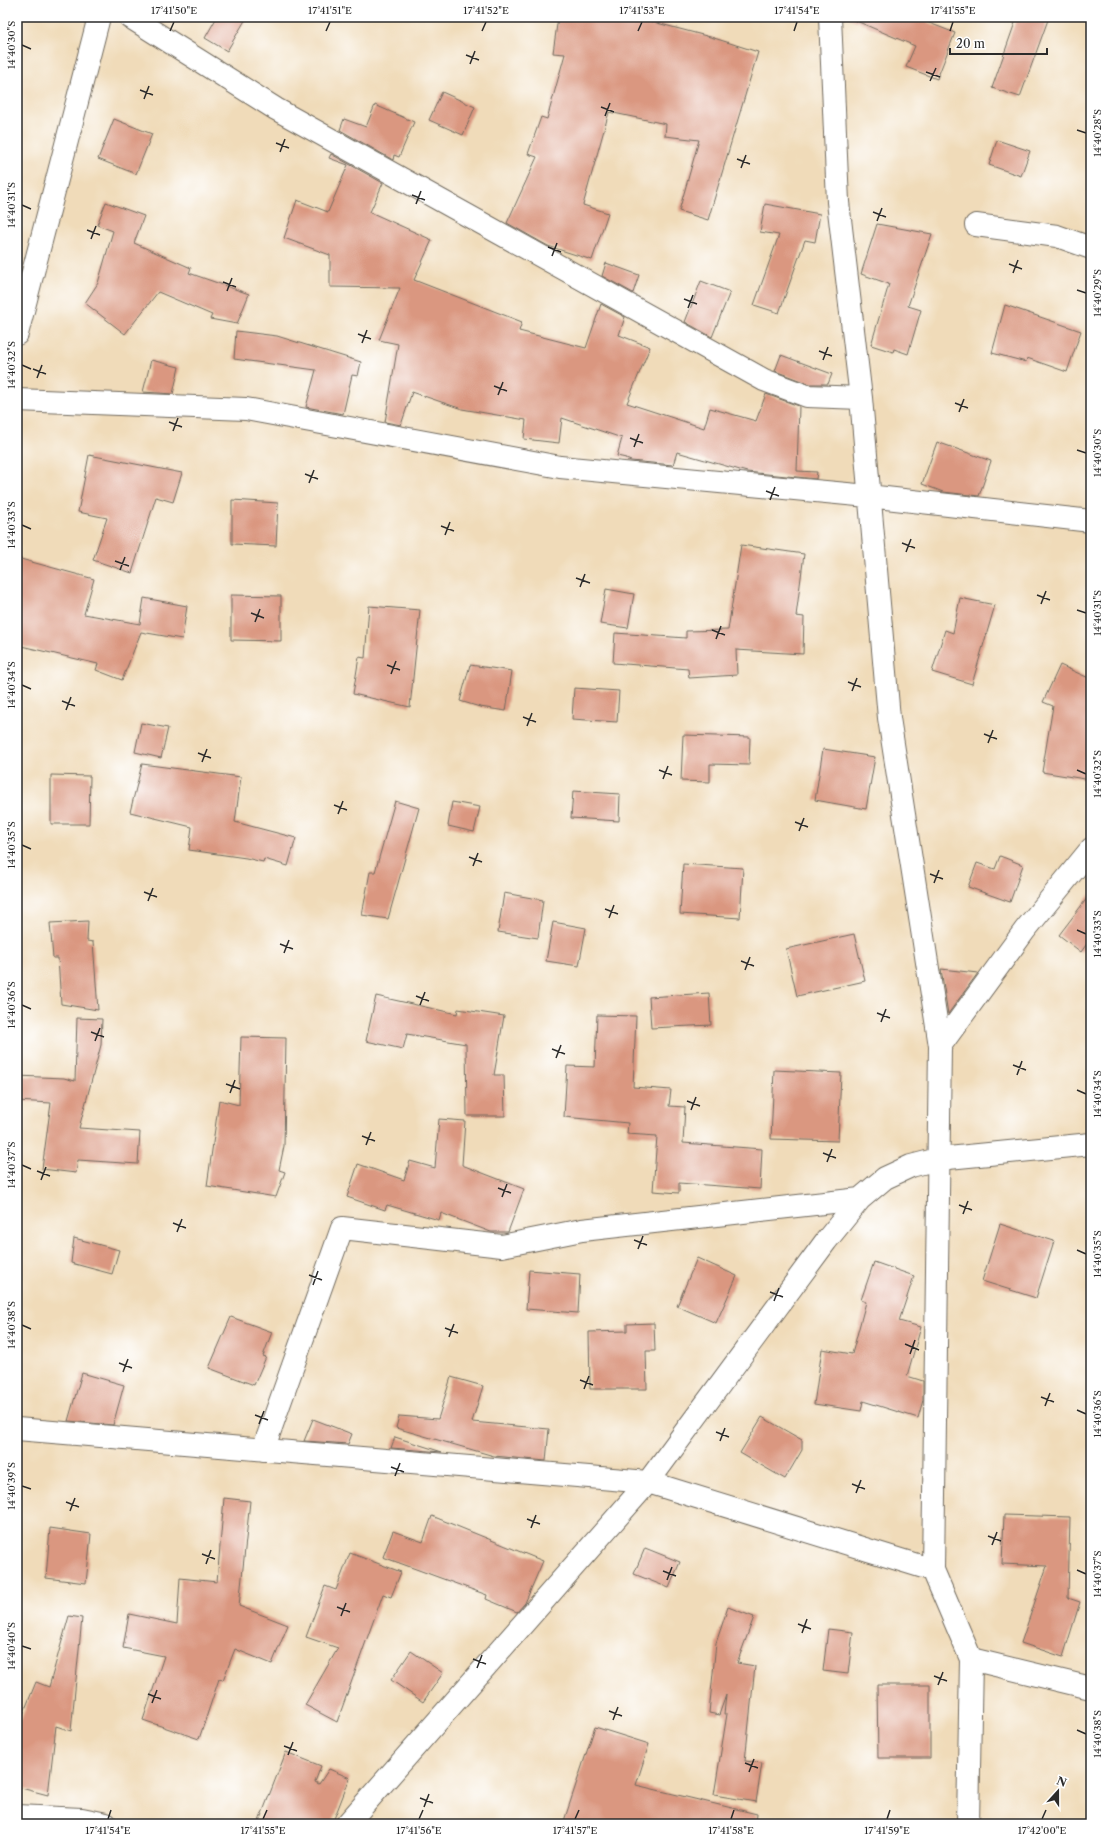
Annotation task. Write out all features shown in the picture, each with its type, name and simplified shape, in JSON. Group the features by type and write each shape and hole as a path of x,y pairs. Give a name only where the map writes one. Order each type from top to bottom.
{"street":[{"path":"17,334 99,17"},
{"path":"130,17 276,109 764,380 807,396 861,398"},
{"path":"830,17 838,202 861,398 868,496 889,718 940,1046 933,1570 971,1659 968,1824"},
{"path":"976,225 1057,236 1091,248"},
{"path":"17,400 246,409 560,466 868,496 1091,521"},
{"path":"940,1046 1025,930 1091,849"},
{"path":"347,1824 648,1482 826,1241 860,1199 885,1178 911,1166 938,1159 1091,1144"},
{"path":"263,1450 342,1228 502,1246 582,1230 860,1199"},
{"path":"17,1429 648,1482 933,1570"},
{"path":"971,1659 1091,1688"},
{"path":"17,1816 82,1819 106,1824"}],"building":[{"path":"217,17 247,17 227,51 205,38"},
{"path":"558,17 634,17 714,38 758,52 708,220 679,211 699,140 665,136 666,124 609,112 583,205 608,213 592,260 548,246 507,223 537,157 528,154 541,117 547,119 565,54 553,53"},
{"path":"847,17 914,17 955,33 937,79 906,67 915,46"},
{"path":"1017,17 1049,17 1020,97 992,88"},
{"path":"442,92 475,107 463,135 429,120"},
{"path":"375,105 414,122 399,157 394,155 393,160 340,130 344,119 366,127"},
{"path":"114,119 152,134 136,174 98,159"},
{"path":"997,140 1030,151 1021,176 989,165"},
{"path":"331,154 383,183 370,212 432,240 414,280 522,322 519,331 586,348 601,304 625,317 619,335 650,347 627,403 704,428 710,408 756,421 766,394 799,406 797,471 817,472 816,479 747,472 677,452 673,465 631,461 617,456 622,438 562,418 559,443 524,439 526,420 462,409 412,392 401,425 385,422 398,344 379,340 400,288 330,287 330,255 284,238 297,200 328,212 348,165 329,158"},
{"path":"106,202 144,216 134,243 191,268 189,273 249,294 237,324 210,319 212,315 158,292 125,334 85,303 98,283 113,231 97,225"},
{"path":"765,204 820,214 815,242 805,240 779,313 754,305 779,235 760,232"},
{"path":"877,224 932,234 908,306 921,310 908,354 894,349 893,352 871,345 889,284 861,274"},
{"path":"606,263 639,275 633,293 602,276"},
{"path":"701,281 730,292 712,337 685,322"},
{"path":"1005,305 1081,331 1067,372 1027,358 1026,362 992,353"},
{"path":"236,331 277,336 361,362 358,376 352,375 343,414 306,407 316,370 234,359"},
{"path":"781,355 832,374 828,384 809,384 775,371"},
{"path":"151,360 179,367 173,394 143,392"},
{"path":"937,442 991,461 979,496 943,492 922,484"},
{"path":"89,455 182,473 173,502 156,497 132,573 93,560 107,518 78,512"},
{"path":"232,500 278,503 276,546 232,544"},
{"path":"741,545 804,554 796,616 804,617 803,654 736,650 737,675 689,678 688,669 613,663 615,633 686,638 686,631 728,630"},
{"path":"17,558 94,579 84,614 140,624 144,598 187,606 182,639 141,632 122,680 96,670 98,664 17,645"},
{"path":"606,589 634,594 628,628 600,624"},
{"path":"231,595 281,596 281,641 231,640"},
{"path":"960,598 995,605 972,684 932,672 945,630 953,633"},
{"path":"369,606 420,610 410,707 353,694 359,657 365,658"},
{"path":"470,665 512,671 506,711 480,707 460,701"},
{"path":"1060,665 1091,679 1091,780 1042,772 1053,706 1043,702"},
{"path":"574,688 619,691 617,722 572,719"},
{"path":"141,723 168,728 161,758 135,752"},
{"path":"683,735 750,737 749,765 710,764 710,782 681,781"},
{"path":"823,749 875,757 866,809 815,800"},
{"path":"142,764 241,777 235,822 296,838 288,866 264,859 263,862 246,858 189,850 192,827 130,812"},
{"path":"51,775 90,776 89,824 51,824"},
{"path":"573,791 620,794 619,821 571,818"},
{"path":"395,801 419,808 388,919 362,915 370,872 375,872"},
{"path":"452,802 480,807 474,832 448,826"},
{"path":"1000,856 1023,865 1010,902 968,887 977,863 995,869"},
{"path":"683,864 743,868 740,918 680,914"},
{"path":"504,893 543,900 538,938 498,932"},
{"path":"1091,893 1091,938 1081,952 1059,935"},
{"path":"88,921 87,941 93,942 98,1010 61,1004 58,958 53,958 50,923"},
{"path":"553,922 586,928 579,966 546,961"},
{"path":"854,934 865,981 797,996 786,949"},
{"path":"941,969 978,973 948,1014"},
{"path":"709,993 711,1025 651,1028 649,997"},
{"path":"376,996 457,1014 458,1009 504,1016 494,1075 504,1075 505,1116 467,1116 466,1044 407,1034 403,1049 366,1041"},
{"path":"597,1015 636,1016 633,1087 671,1090 669,1106 685,1107 683,1143 762,1149 760,1189 679,1183 679,1193 653,1191 657,1136 627,1134 628,1123 564,1117 567,1066 595,1067"},
{"path":"77,1018 102,1019 101,1045 79,1128 140,1132 138,1164 78,1160 76,1173 42,1169 51,1103 17,1101 17,1076 64,1078 75,1081"},
{"path":"241,1037 286,1038 284,1146 279,1170 285,1172 276,1197 207,1186 219,1100 239,1105"},
{"path":"774,1070 841,1073 838,1141 771,1139"},
{"path":"439,1119 465,1121 462,1165 524,1189 508,1232 491,1232 441,1213 439,1220 387,1205 385,1210 347,1197 358,1164 404,1180 410,1161 435,1168"},
{"path":"1000,1224 1054,1241 1036,1298 982,1281"},
{"path":"74,1238 119,1250 112,1274 71,1263"},
{"path":"697,1258 737,1276 716,1323 677,1306"},
{"path":"874,1262 914,1276 899,1321 921,1327 907,1376 923,1381 923,1400 918,1418 863,1401 861,1411 814,1404 822,1349 852,1354 866,1302 861,1300"},
{"path":"529,1270 580,1274 578,1313 526,1309"},
{"path":"231,1317 272,1332 263,1356 266,1357 254,1385 209,1368"},
{"path":"654,1323 655,1351 646,1351 647,1389 590,1389 589,1332 627,1331 627,1324"},
{"path":"82,1373 124,1385 113,1425 68,1421"},
{"path":"451,1377 483,1386 472,1422 549,1429 546,1461 494,1456 396,1428 399,1416 438,1419"},
{"path":"762,1417 802,1440 802,1450 785,1479 740,1453"},
{"path":"313,1419 352,1434 348,1444 304,1441"},
{"path":"395,1437 442,1452 391,1448"},
{"path":"224,1498 250,1501 239,1606 288,1625 272,1664 235,1649 223,1680 219,1679 199,1739 143,1720 164,1656 123,1648 129,1614 177,1624 180,1578 217,1582"},
{"path":"1004,1515 1070,1517 1068,1598 1080,1602 1063,1657 1021,1643 1047,1566 1002,1564"},
{"path":"432,1516 543,1561 525,1603 517,1612 486,1599 487,1595 383,1557 393,1531 423,1542"},
{"path":"50,1528 91,1534 86,1583 46,1578"},
{"path":"645,1548 680,1562 669,1588 634,1574"},
{"path":"350,1553 401,1572 391,1597 383,1594 337,1722 305,1705 338,1648 306,1637 325,1586 336,1590"},
{"path":"728,1607 754,1617 737,1663 755,1666 745,1761 762,1763 756,1802 714,1795 727,1714 724,1714 726,1695 719,1715 709,1713 716,1643"},
{"path":"69,1616 82,1618 71,1731 56,1726 48,1795 17,1787 17,1729 36,1682 49,1687"},
{"path":"828,1629 853,1632 848,1674 823,1671"},
{"path":"411,1651 443,1673 423,1702 391,1680"},
{"path":"877,1685 930,1685 930,1758 878,1758"},
{"path":"595,1727 649,1744 636,1785 757,1814 756,1824 563,1824"},
{"path":"286,1752 321,1766 315,1782 319,1784 329,1769 350,1778 332,1824 258,1824"}]}
